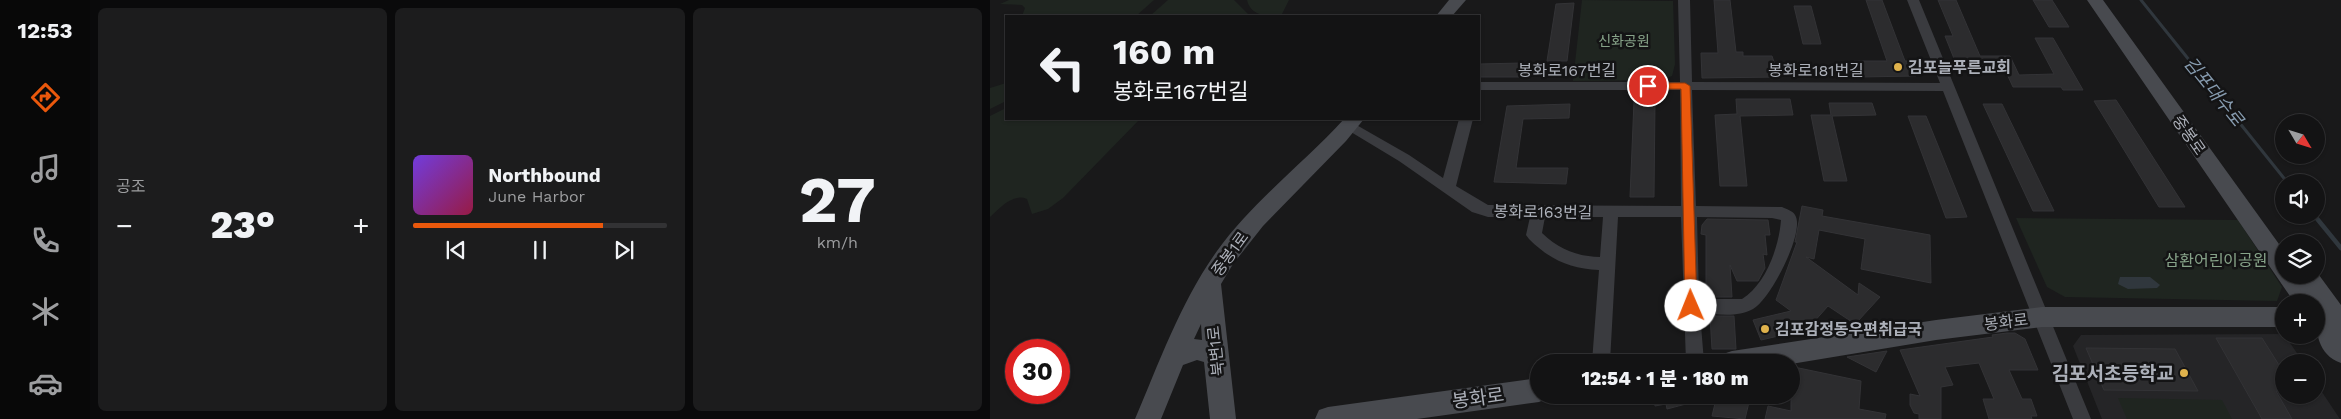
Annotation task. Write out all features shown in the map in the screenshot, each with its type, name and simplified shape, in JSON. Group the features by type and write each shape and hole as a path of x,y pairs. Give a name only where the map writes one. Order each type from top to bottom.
{"street":[{"path":"1445,15 1458,0"},
{"path":"1684,0 1691,306 1694,354"},
{"path":"1912,0 2082,419"},
{"name":"중봉로","path":"2095,0 2275,256"},
{"name":"중봉로","path":"2107,0 2277,234"},
{"name":"봉화로167번길","path":"1480,86 1685,86"},
{"name":"봉화로181번길","path":"1685,86 1947,88"},
{"path":"1448,188 1466,120"},
{"name":"봉화로163번길","path":"1352,123 1483,210 1538,213 1611,212 1601,354"},
{"name":"중봉1로","path":"1148,419 1209,283 1244,234 1278,196 1352,123"},
{"path":"1611,212 1782,213 1789,217 1789,224 1778,263 1760,294 1754,300 1746,304 1732,306 1691,306"},
{"path":"1538,213 1534,235 1548,249 1569,261 1607,264"},
{"name":"북변1로","path":"1209,283 1223,419"},
{"path":"2295,284 2304,294"},
{"name":"봉화로","path":"1783,354 1936,330 2042,317 2275,317"},
{"path":"2325,322 2341,352"},
{"path":"1176,357 1197,350 1217,354"},
{"name":"봉화로","path":"1328,419 1530,391"}],"shaded area":[{"path":"2120,277 2150,277 2160,285 2157,288 2128,289 2118,284"},
{"name":"김포서초등학교","path":"2275,334 2275,344 2291,344 2298,354 2275,354 2275,404 2325,404 2325,396 2340,419 2102,419 2073,346 2081,335"}],"green space":[{"path":"1009,0 1154,0 1137,15 1022,15 1025,8 1022,5 1000,4"},
{"path":"1168,0 1234,0 1249,15 1151,15"},
{"path":"1247,0 1289,0 1282,15 1256,13 1249,6"},
{"name":"신화공원","path":"1582,0 1673,1 1675,64 1672,76 1661,80 1573,81"},
{"path":"1005,83 1005,102 990,109 990,88"},
{"path":"1005,108 1005,120 1139,120 1063,198 1048,209 1032,214 1027,199 1017,198 1007,202 990,217 990,116"},
{"name":"삼환어린이공원","path":"2016,218 2238,220 2275,276 2275,284 2280,284 2282,287 2280,294 2275,294 2275,301 2065,297 2047,287"},
{"path":"2118,398 2222,400 2232,419 2127,419"}],"building":[{"path":"1714,0 1730,0 1736,52 1743,52 1743,56 1772,56 1779,77 1702,78 1701,53 1718,53"},
{"path":"1866,0 1882,0 1905,61 1910,61 1916,76 1859,77 1854,61 1887,61"},
{"path":"1938,0 1956,0 1980,56 2010,56 2019,75 2054,74 2035,38 2053,38 2083,90 2063,90 2061,87 2013,87 2006,72 1959,71 1945,36 1953,36"},
{"path":"2033,0 2052,0 2069,27 2049,27"},
{"path":"1574,3 1567,61 1547,61 1556,4"},
{"path":"1794,6 1811,6 1821,44 1803,44"},
{"path":"1522,63 1519,77 1480,77 1480,64"},
{"path":"1736,99 1790,99 1793,115 1740,116 1747,186 1720,186 1715,115 1737,114"},
{"path":"1655,100 1654,197 1630,197 1634,101"},
{"path":"2116,100 2185,207 2159,207 2094,101"},
{"path":"1829,103 1872,103 1876,115 1832,116 1847,181 1824,181 1811,115 1831,115"},
{"path":"1570,104 1569,118 1523,119 1516,168 1568,168 1566,184 1494,182 1507,106"},
{"path":"1983,104 2002,104 2054,211 2033,211"},
{"path":"1908,116 1926,116 1967,217 1946,218"},
{"path":"1802,206 1823,210 1822,216 1930,235 1931,283 1861,269 1865,239 1819,230 1814,259 1806,257 1858,295 1859,283 1880,297 1858,321 1852,322 1828,306 1812,324 1806,320 1796,332 1761,340 1753,320 1791,311 1776,300 1797,242 1795,242"},
{"path":"1707,219 1768,220 1770,235 1765,235 1767,255 1763,254 1765,268 1758,281 1737,281 1730,265 1732,297 1716,297 1706,290 1706,235 1701,234 1702,225"},
{"path":"1710,316 1734,316 1736,349 1712,349"},
{"path":"2015,333 2025,339 2038,370 2009,370 2022,399 2031,399 2037,416 2031,416 2032,419 1989,419 1983,399 1994,399 1979,363 1945,367 1953,385 1941,387 1941,419 1919,419 1919,414 1914,413 1910,405 1910,394 1920,396 1900,350 1993,337 1992,335"},
{"path":"2216,338 2262,338 2275,359 2275,404 2283,404 2292,419 2262,419"},
{"path":"2086,348 2175,349 2198,391 2104,390"},
{"path":"1887,351 1876,372 1847,357"},
{"path":"1800,368 1861,381 1859,409 1886,414 1885,419 1765,419 1768,406 1791,411 1791,404 1800,404"},
{"path":"1666,404 1686,404 1667,409"},
{"path":"1715,404 1749,404 1745,419 1712,416"}],"waterway":[{"name":"김포대수로","path":"2141,0 2281,174"},
{"name":"김포대수로","path":"2321,224 2341,248"}],"place":[{"name":"김포늘푸른교회","path":"1898,67"},
{"name":"김포감정동우편취급국","path":"1765,329"},
{"name":"김포서초등학교","path":"2184,373"}],"route":[{"path":"1648,86 1685,86 1690,213 1691,306"}]}
